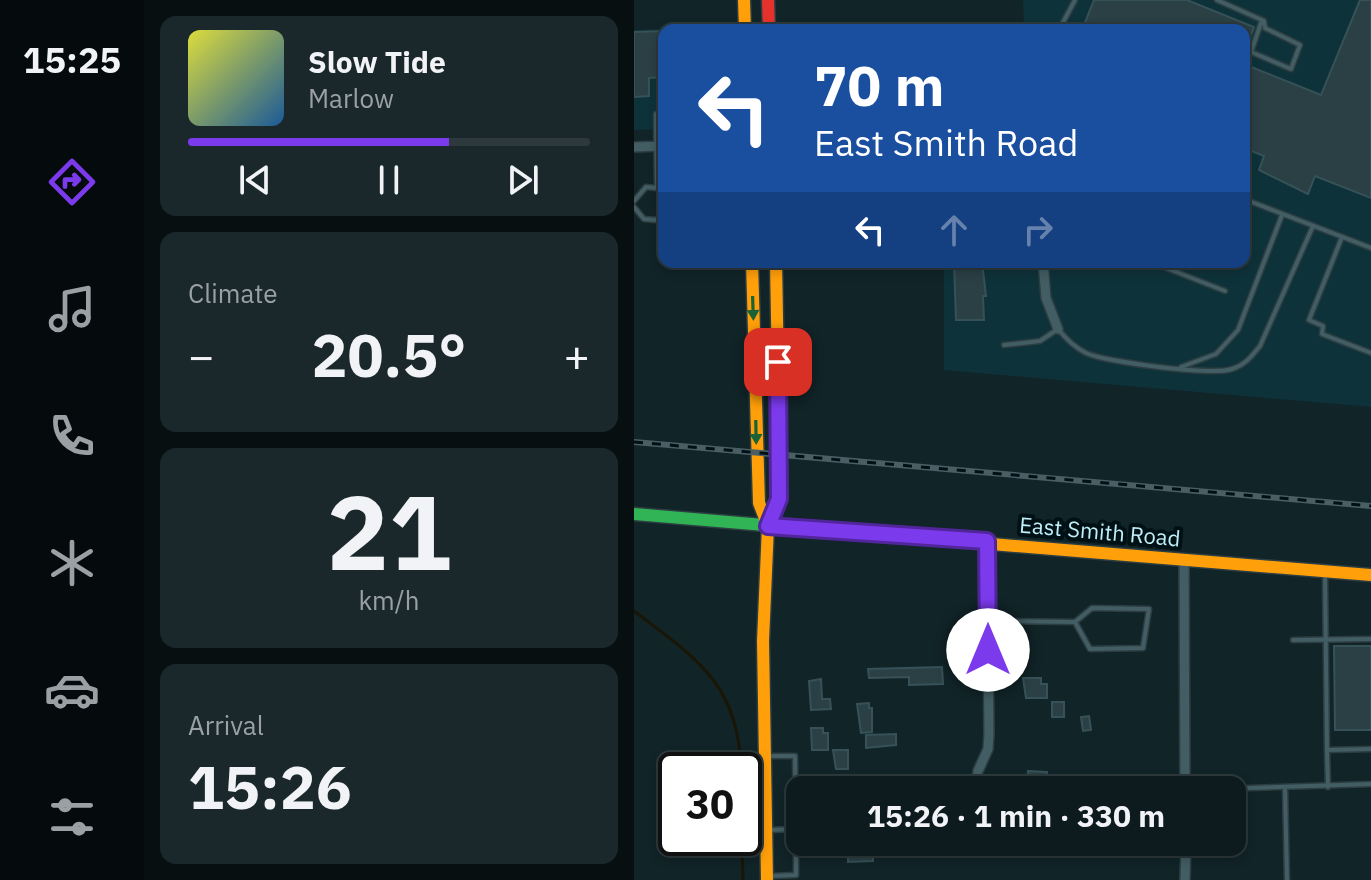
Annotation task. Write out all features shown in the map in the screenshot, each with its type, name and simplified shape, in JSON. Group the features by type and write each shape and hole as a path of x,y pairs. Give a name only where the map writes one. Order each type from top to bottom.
{"main road":[{"path":"744,0 745,24"},
{"path":"768,0 769,24"},
{"path":"752,268 759,503 768,526"},
{"path":"767,878 763,641 768,526 778,505 780,485 776,268"},
{"name":"East Smith Road","path":"634,514 1371,575"}],"street":[{"path":"634,147 658,146"},
{"path":"1044,268 1046,298 1058,329"},
{"path":"978,771 988,749 987,541"},
{"path":"1184,559 1185,776"},
{"path":"1185,880 1186,856"}],"lane":[{"path":"1062,24 1075,0"},
{"path":"1217,0 1262,20 1265,28 1300,45 1291,69 1251,52 1262,20"},
{"path":"656,114 658,130"},
{"path":"658,174 657,188 642,189 634,204 644,219 658,218"},
{"path":"1250,202 1371,248"},
{"path":"1179,367 1216,354 1238,330 1282,215"},
{"path":"1004,345 1040,341 1058,329 1074,346 1097,357 1230,370 1246,363 1260,346 1313,226"},
{"path":"1342,237 1309,320 1323,326 1322,334 1371,353"},
{"path":"1166,268 1225,291"},
{"path":"1325,571 1328,787"},
{"path":"988,621 1075,622 1092,608 1149,609 1143,648 1090,649 1075,622"},
{"path":"1293,640 1371,639"},
{"path":"1327,750 1371,749"},
{"path":"765,756 795,756 796,776"},
{"path":"974,776 978,771"},
{"path":"1246,788 1371,784"},
{"path":"1285,787 1287,880"},
{"path":"766,830 786,829"},
{"path":"767,878 796,875 797,856"}],"shaded area":[{"path":"1023,0 1371,0 1371,407 944,370 944,268 1250,268 1250,24 1024,24"},
{"path":"658,29 658,129 634,130 634,30"}],"building":[{"path":"1094,0 1187,0 1247,24 1084,24"},
{"path":"1360,0 1371,0 1371,198 1315,176 1308,194 1259,170 1264,156 1250,150 1250,66 1321,95"},
{"path":"658,31 658,77 649,78 649,96 634,97 634,32"},
{"path":"954,268 983,268 986,296 983,296 984,320 956,320"},
{"path":"1334,646 1371,646 1371,730 1335,730"},
{"path":"942,667 943,684 909,685 909,677 869,678 868,669"},
{"path":"1023,678 1041,678 1041,684 1047,684 1047,698 1026,698"},
{"path":"821,679 822,699 830,699 831,709 811,710 809,681"},
{"path":"1052,702 1064,702 1064,717 1052,717"},
{"path":"869,703 869,708 872,708 872,732 861,733 857,704"},
{"path":"1089,716 1091,730 1083,731 1081,717"},
{"path":"811,728 823,728 823,733 828,733 828,750 812,750"},
{"path":"896,734 896,745 866,748 866,735"},
{"path":"833,750 848,750 848,769 836,769"},
{"path":"1028,771 1047,772 1047,776 1028,776"},
{"path":"848,856 873,856 873,861 848,862"}],"waterway":[{"path":"634,611 677,644 710,676 732,716 739,752"},
{"path":"742,856 743,880"}],"railway":[{"path":"634,442 1371,506"}],"traffic: fast":[{"path":"634,514 991,544"}],"traffic: slow":[{"path":"744,0 745,24"},
{"path":"752,268 759,503 768,526 763,641 767,880"},
{"path":"768,526 778,505 780,485 776,268"},
{"path":"991,544 1371,575"}],"traffic: jam":[{"path":"768,0 769,24"}],"route":[{"path":"778,362 779,499 776,514 768,526 987,541 988,650"}]}
